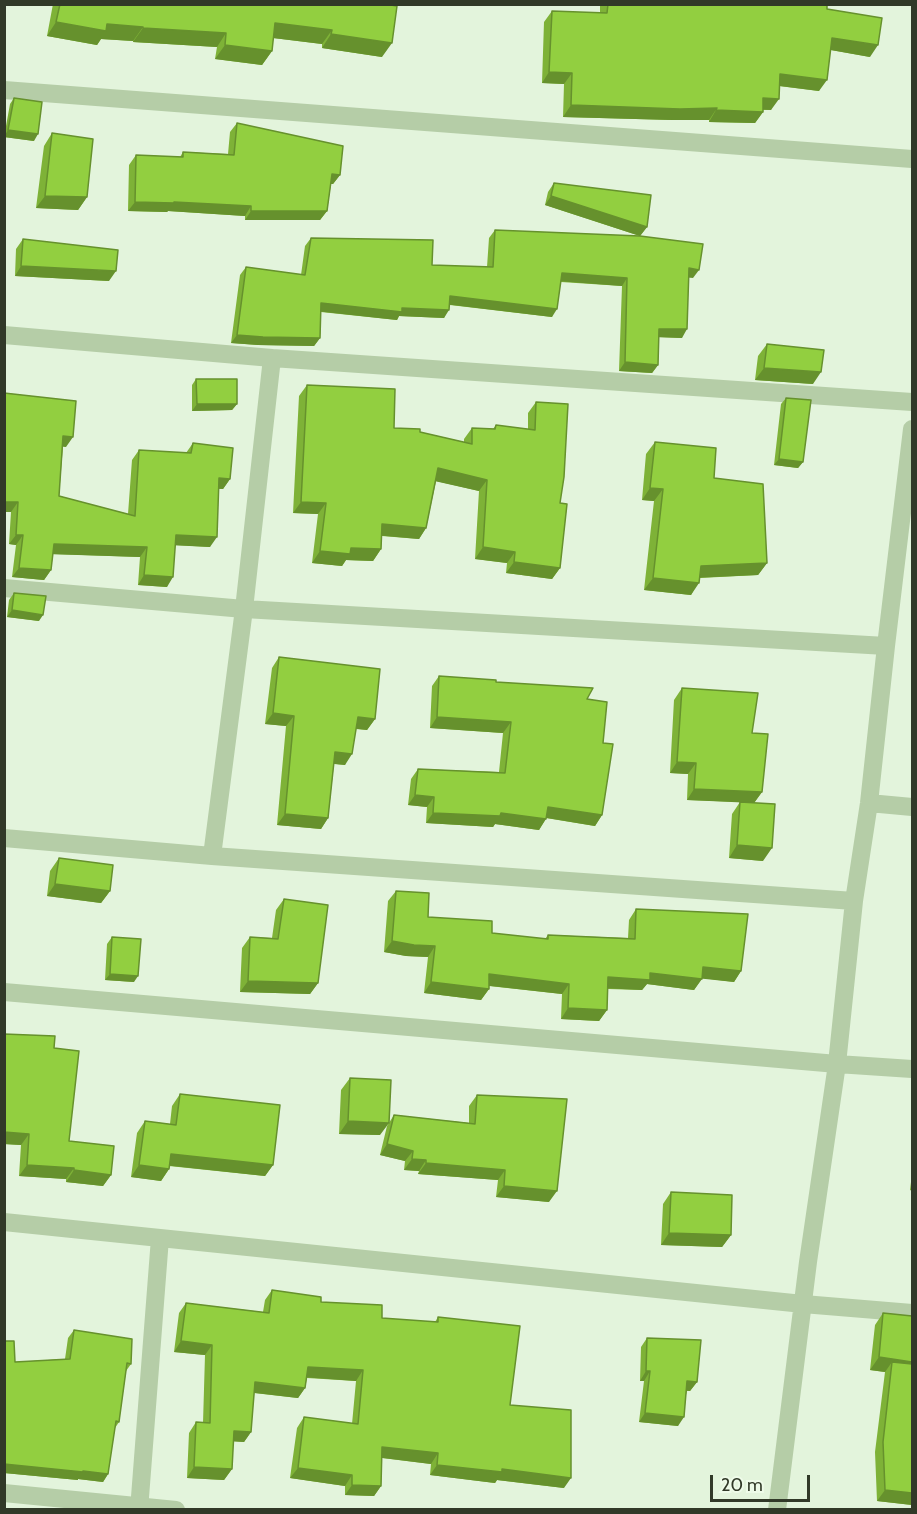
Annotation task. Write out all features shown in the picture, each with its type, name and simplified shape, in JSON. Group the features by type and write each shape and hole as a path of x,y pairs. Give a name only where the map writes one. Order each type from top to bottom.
{"street":[{"path":"4,90 912,159"},
{"path":"4,335 272,358 912,402"},
{"path":"212,856 244,609 272,358"},
{"path":"777,1509 837,1064 854,901 869,803 886,646 905,560 912,429"},
{"path":"4,588 244,609 886,646"},
{"path":"869,803 912,807"},
{"path":"4,838 212,856 854,901"},
{"path":"4,992 912,1069"},
{"path":"4,1222 803,1304 912,1313"},
{"path":"139,1508 160,1238"},
{"path":"4,1493 139,1508 176,1509"}],"building":[{"path":"60,4 384,4 397,6 392,43 331,34 332,30 275,23 272,51 225,45 226,33 107,24 106,31 56,22"},
{"path":"608,4 827,4 827,9 882,18 878,45 832,38 827,80 780,74 779,99 763,98 763,112 716,110 717,108 571,105 572,73 549,72 552,11 607,13"},
{"path":"14,98 42,102 38,134 8,130"},
{"path":"237,123 343,146 340,175 332,174 327,211 251,211 251,206 135,202 136,155 183,157 183,152 234,155"},
{"path":"52,133 93,139 87,197 45,196"},
{"path":"554,183 651,195 647,227 551,196"},
{"path":"495,230 640,236 703,244 699,270 689,268 687,329 659,329 658,365 625,362 627,278 562,273 557,309 450,296 449,310 402,308 402,312 321,303 320,338 237,335 246,267 305,275 311,238 433,240 432,265 493,267"},
{"path":"23,239 118,250 116,271 21,266"},
{"path":"767,344 824,350 821,372 764,368"},
{"path":"196,379 237,379 237,404 197,404"},
{"path":"307,385 395,389 394,428 420,429 420,432 472,444 472,428 495,429 496,425 535,430 536,402 568,404 564,477 560,503 567,504 560,568 514,562 515,552 483,547 487,480 438,468 426,528 382,524 381,549 351,548 350,554 320,551 326,503 301,502"},
{"path":"4,393 76,401 73,437 63,436 59,496 135,516 139,450 191,453 193,443 233,448 230,479 219,478 217,537 176,535 173,577 144,575 147,547 54,544 51,570 19,568 23,535 16,535 18,502 4,502"},
{"path":"786,398 811,400 803,462 779,459"},
{"path":"655,442 716,448 714,478 763,484 767,563 701,566 699,583 653,578 663,489 650,488"},
{"path":"14,593 46,596 43,615 12,610"},
{"path":"279,657 380,669 375,719 358,717 352,754 335,752 328,818 285,814 294,716 273,713"},
{"path":"439,676 593,688 587,699 607,702 603,743 613,744 602,815 548,807 546,819 501,813 500,816 433,813 434,797 415,795 418,769 505,773 511,722 437,717"},
{"path":"682,688 758,693 752,733 768,734 762,792 694,789 696,763 677,762"},
{"path":"740,802 775,804 772,848 737,845"},
{"path":"59,858 113,865 110,891 55,884"},
{"path":"396,891 429,893 428,917 492,921 492,933 548,939 548,935 635,939 636,909 748,914 741,971 703,967 702,979 650,973 650,980 608,977 607,1010 568,1008 569,984 489,974 489,989 431,982 435,946 392,941"},
{"path":"284,899 328,905 318,983 248,981 250,937 278,939"},
{"path":"112,937 141,939 138,976 110,974"},
{"path":"4,1034 55,1036 54,1048 79,1051 69,1141 114,1146 111,1175 74,1170 74,1168 27,1165 29,1134 4,1132"},
{"path":"350,1078 391,1080 389,1123 348,1121"},
{"path":"180,1094 280,1105 273,1165 171,1154 169,1169 139,1165 145,1121 176,1125"},
{"path":"477,1095 567,1099 557,1191 504,1186 505,1170 426,1163 426,1160 412,1159 413,1151 387,1144 394,1115 475,1124"},
{"path":"671,1192 732,1195 731,1235 669,1233"},
{"path":"272,1290 321,1297 321,1302 382,1305 382,1318 438,1322 438,1317 520,1326 510,1405 571,1410 571,1478 502,1469 502,1472 437,1465 438,1453 382,1447 381,1486 352,1485 352,1475 298,1468 304,1417 358,1424 363,1370 308,1367 305,1388 255,1382 251,1432 234,1431 232,1469 194,1467 196,1422 210,1423 212,1345 181,1341 186,1303 269,1313"},
{"path":"883,1313 912,1316 912,1362 879,1357"},
{"path":"74,1330 132,1339 131,1364 127,1363 119,1422 116,1421 108,1474 4,1464 4,1341 14,1341 15,1362 70,1359"},
{"path":"647,1338 701,1340 697,1382 687,1381 684,1417 645,1413 650,1371 646,1371"},
{"path":"892,1362 912,1364 912,1493 885,1490 883,1442"}]}
